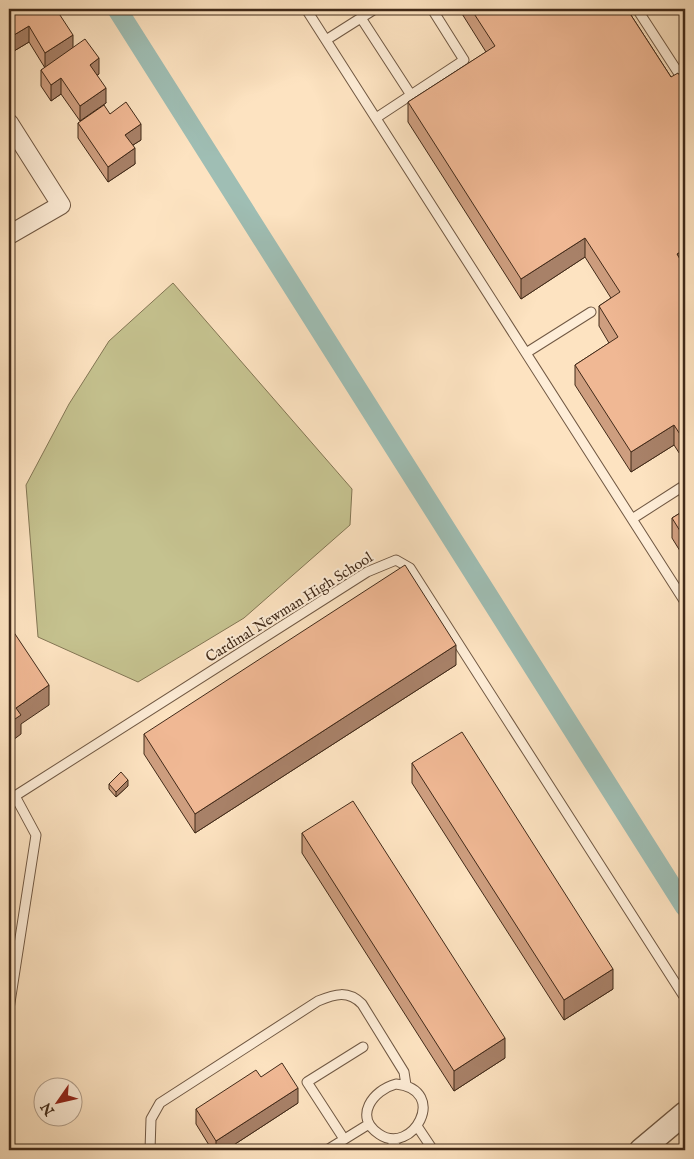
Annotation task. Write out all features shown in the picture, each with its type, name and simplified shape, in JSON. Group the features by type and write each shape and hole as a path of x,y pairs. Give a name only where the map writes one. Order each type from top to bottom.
{"street":[{"path":"9,122 61,205 9,235"},
{"path":"643,1150 685,1113"}],"lane":[{"path":"306,9 685,602"},
{"path":"326,40 375,9"},
{"path":"376,118 464,60 432,9"},
{"path":"637,9 685,83"},
{"path":"361,18 411,95"},
{"path":"526,353 591,312"},
{"path":"632,518 685,485"},
{"name":"Cardinal Newman High School","path":"9,1009 36,835 15,796 367,572 396,560 410,568 685,998"},
{"path":"150,1150 151,1119 160,1103 318,1001 333,995 345,994 354,997 362,1004 404,1072 406,1085"},
{"path":"344,1139 307,1082 363,1047"},
{"path":"396,1084 406,1085 415,1090 421,1098 423,1112 417,1126 400,1137 381,1136 369,1124 367,1112 370,1102 376,1093 396,1084"},
{"path":"327,1150 369,1124"},
{"path":"417,1126 433,1150"},
{"path":"391,1138 398,1150"}],"shaded area":[{"path":"173,283 352,489 350,525 244,618 138,682 38,637 26,485 69,404 109,341"}],"building":[{"path":"22,9 56,9 73,35 45,53 29,26 14,35 9,27 9,17"},
{"path":"471,9 627,9 671,77 678,73 685,84 685,249 677,254 685,268 685,442 674,425 631,452 575,365 618,337 599,306 620,292 585,238 521,279 408,102 495,46"},
{"path":"85,39 99,58 90,65 106,88 80,106 61,78 51,85 41,70"},
{"path":"126,102 141,124 125,135 135,148 108,167 78,123 104,105 110,114"},
{"path":"685,510 685,539 672,518"},
{"path":"405,565 456,645 195,814 144,734"},
{"path":"9,625 49,685 16,708 21,715 9,723"},
{"path":"462,732 613,969 564,1000 412,763"},
{"path":"121,772 128,780 116,792 109,784"},
{"path":"353,801 505,1038 454,1071 302,833"},
{"path":"282,1063 298,1088 216,1141 196,1109 256,1070 261,1077"}],"waterway":[{"path":"117,9 685,907"}]}
